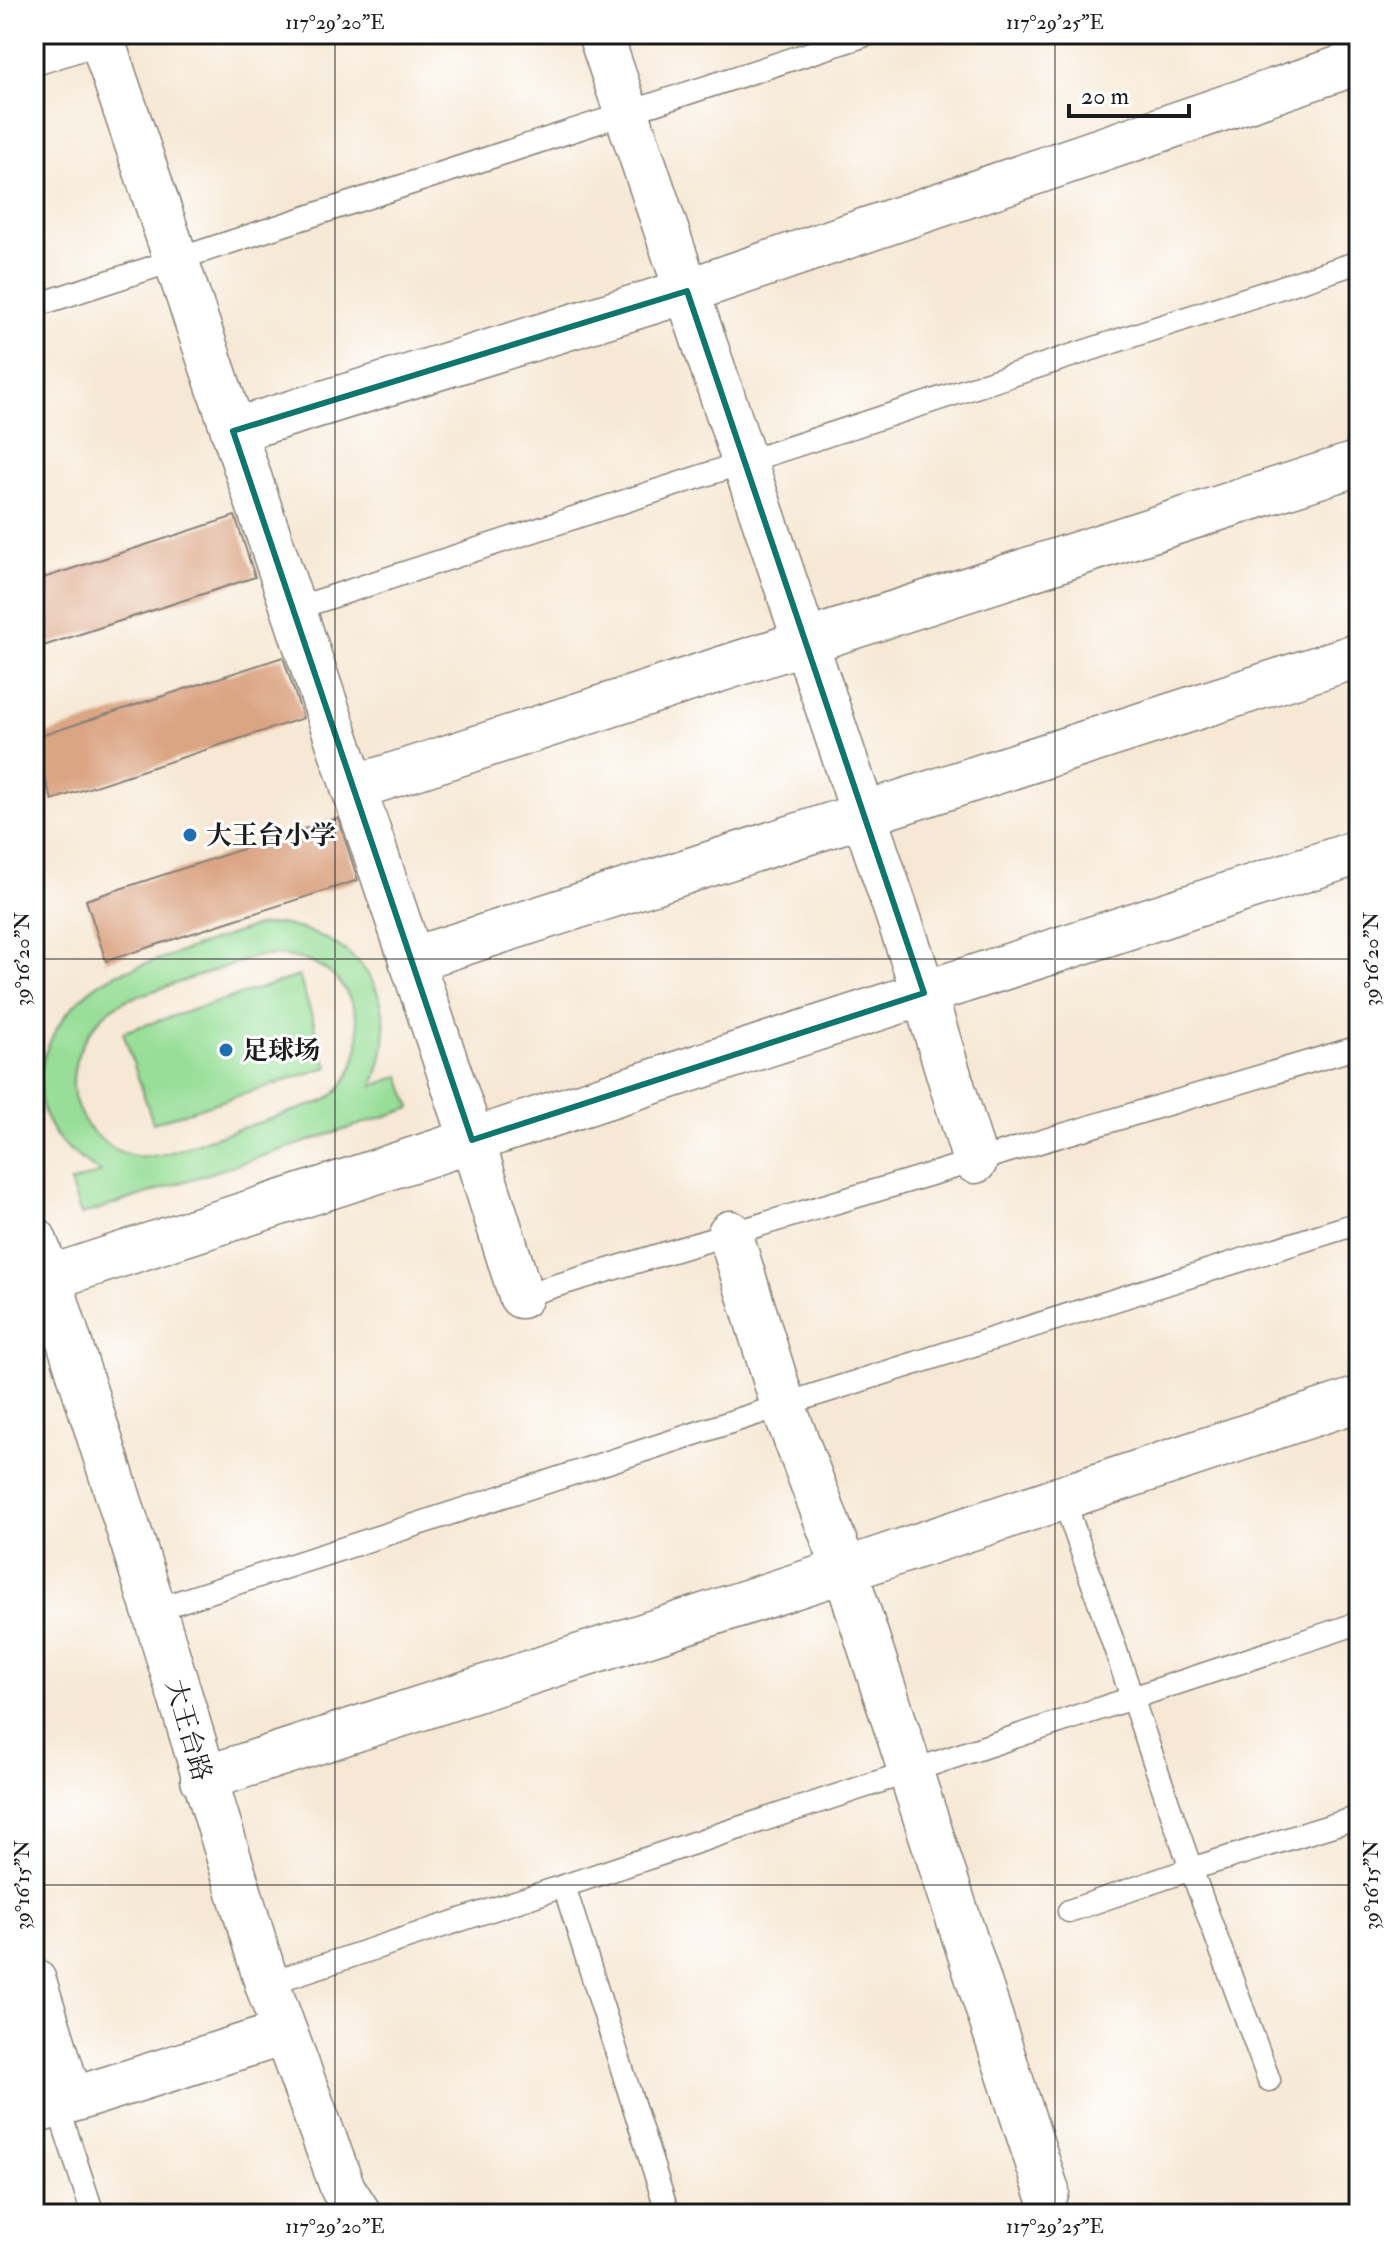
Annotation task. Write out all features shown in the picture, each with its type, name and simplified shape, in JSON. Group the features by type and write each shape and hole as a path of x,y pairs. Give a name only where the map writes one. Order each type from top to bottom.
{"street":[{"path":"34,53 93,34"},
{"path":"100,34 472,1140 521,1296"},
{"path":"600,34 924,993 975,1161"},
{"path":"233,431 687,291 1359,62"},
{"path":"353,788 1359,463"},
{"path":"411,960 1359,655"},
{"path":"42,1259 472,1140 1359,852"},
{"path":"730,1233 783,1405 845,1570 1047,2191"},
{"name":"大王台路","path":"42,1259 154,1610 267,1984 343,2189 359,2214"},
{"path":"203,1779 1359,1399"},
{"path":"34,1981 54,2105 284,2033"}],"lane":[{"path":"34,306 869,34"},
{"path":"294,609 1359,262"},
{"path":"521,1296 1359,1047"},
{"path":"154,1610 783,1405 1359,1223"},
{"path":"1063,1497 1191,1869 1269,2080"},
{"path":"267,1984 1359,1623"},
{"path":"1069,1911 1359,1817"},
{"path":"564,1886 668,2214"},
{"path":"54,2105 93,2214"}],"highlighted area":[{"path":"687,291 924,993 472,1140 233,431"}],"green space":[{"path":"280,924 310,932 336,944 356,960 372,980 381,1002 385,1028 382,1056 373,1086 400,1076 411,1108 81,1215 70,1183 101,1173 78,1157 52,1130 41,1100 40,1078 44,1056 65,1016 97,985 116,974 256,926","holes":["258,956 301,959 325,970 348,995 355,1011 358,1044 355,1061 338,1090 325,1101 156,1155 124,1153 94,1133 81,1116 73,1079 76,1060 84,1042 109,1011 126,1000"]},
{"name":"足球场","path":"299,976 328,1067 153,1123 123,1032"}],"building":[{"path":"235,516 255,577 34,649 34,581"},
{"path":"283,657 303,718 52,800 34,738"},
{"path":"338,818 358,880 106,961 86,900"}],"place":[{"name":"大王台小学","path":"190,835"},
{"name":"足球场","path":"226,1050"}]}
